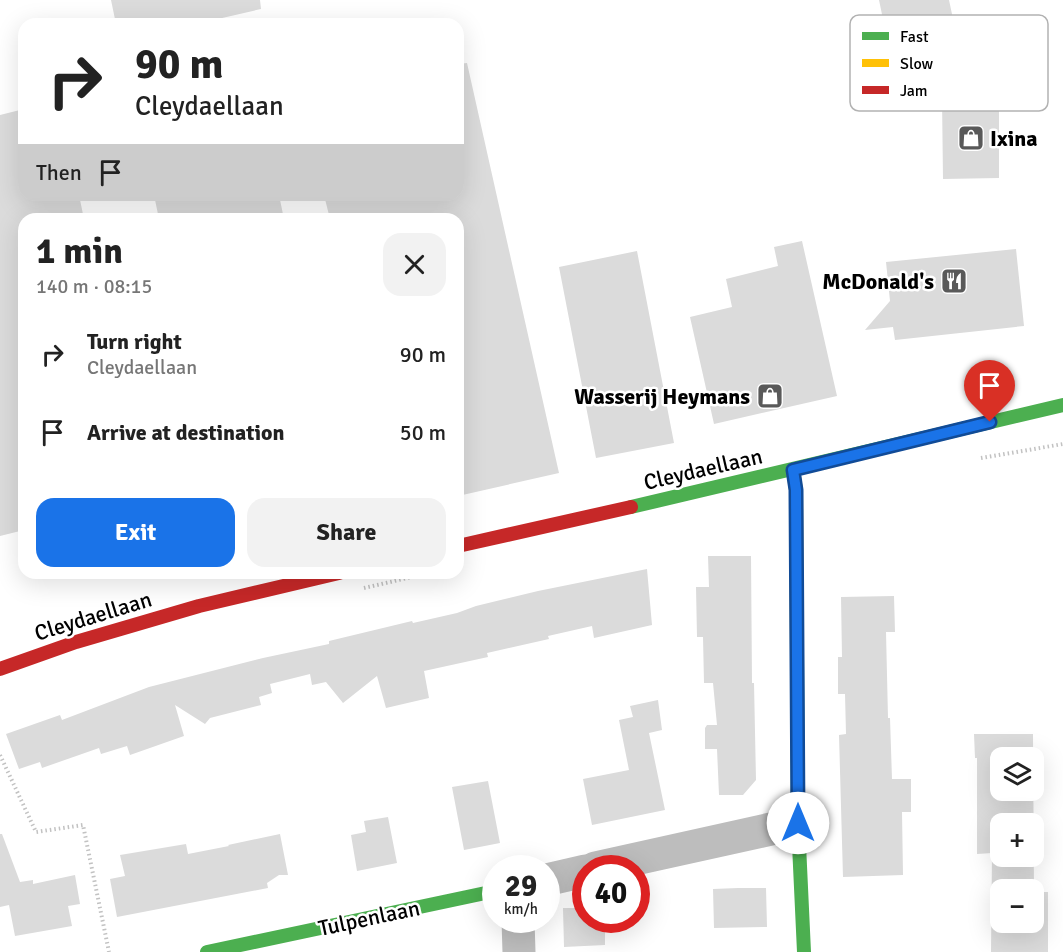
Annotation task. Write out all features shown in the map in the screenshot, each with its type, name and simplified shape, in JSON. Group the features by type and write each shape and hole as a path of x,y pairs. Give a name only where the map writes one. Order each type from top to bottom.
{"street":[{"name":"Cleydaellaan","path":"464,545 793,470 1063,405"},
{"path":"793,470 796,490 798,823 804,952"},
{"name":"Cleydaellaan","path":"0,669 76,642 200,606 314,579"},
{"path":"650,856 798,823"},
{"name":"Tulpenlaan","path":"207,952 240,949 482,894"},
{"path":"518,933 519,952"}],"path":[{"path":"0,755 36,832 84,825 109,952"}],"building":[{"path":"111,0 260,0 261,9 222,18 115,18"},
{"path":"879,0 949,0 952,15 882,15"},
{"path":"464,63 467,63 559,473 464,495 464,213 328,213 326,201 464,201"},
{"path":"18,110 18,201 80,201 83,213 18,213 18,532 0,536 0,115"},
{"name":"Ixina","path":"942,111 999,111 999,178 943,179"},
{"path":"155,201 280,201 283,213 158,213"},
{"path":"802,241 837,396 714,424 690,317 732,307 726,279 778,266 774,247"},
{"name":"McDonald's","path":"1016,249 1024,326 895,340 893,327 865,330 890,301 886,262"},
{"path":"637,251 674,443 596,458 559,267"},
{"path":"708,556 751,556 752,683 754,683 756,780 743,795 719,795 717,749 705,749 705,728 707,725 717,725 713,683 704,683 703,637 697,637 696,587 709,587"},
{"path":"647,569 652,625 594,638 592,626 548,636 549,639 487,653 488,657 424,671 429,698 386,708 377,676 343,703 326,682 312,685 310,674 270,684 272,693 259,697 261,705 210,718 205,724 175,705 184,736 130,755 127,746 101,754 99,748 42,768 40,762 19,769 6,734 60,715 62,720 149,687 329,644 329,641 412,621 413,623 457,613 538,591"},
{"path":"894,596 895,632 886,632 892,779 911,779 911,812 902,812 903,875 843,877 839,735 846,734 845,694 838,694 838,657 842,657 841,597"},
{"path":"658,700 662,730 649,733 665,810 592,825 583,779 629,770 619,720 633,717 630,706"},
{"path":"974,734 1033,734 1033,747 990,747 990,801 1033,801 1034,813 990,813 990,853 977,854 977,758 975,758"},
{"path":"488,781 500,843 464,850 452,787"},
{"path":"388,817 397,863 357,871 351,835 366,832 364,821"},
{"path":"0,834 2,834 20,882 33,880 33,884 75,875 80,904 68,906 72,926 15,936 9,905 0,907"},
{"path":"280,834 288,875 279,875 267,883 268,888 117,917 110,879 125,876 120,855 186,844 188,854"},
{"path":"992,867 1034,867 1034,879 992,879"},
{"path":"766,888 767,927 714,928 713,889"},
{"path":"1044,892 1048,892 1048,952 991,952 991,933 1044,933"},
{"path":"563,908 572,908 572,933 605,933 605,945 564,947"}],"traffic: fast":[{"path":"631,507 1063,405"},
{"path":"797,654 798,823 804,952"},
{"path":"207,952 482,894"}],"traffic: slow":[{"path":"793,470 796,490 797,654"}],"traffic: jam":[{"path":"464,545 631,507"},
{"path":"0,669 76,642 199,606 314,579"}],"place":[{"name":"Ixina","path":"971,138"},
{"name":"McDonald's","path":"954,281"},
{"name":"Wasserij Heymans","path":"770,396"}],"route":[{"path":"798,823 796,490 793,470 990,422"}]}
